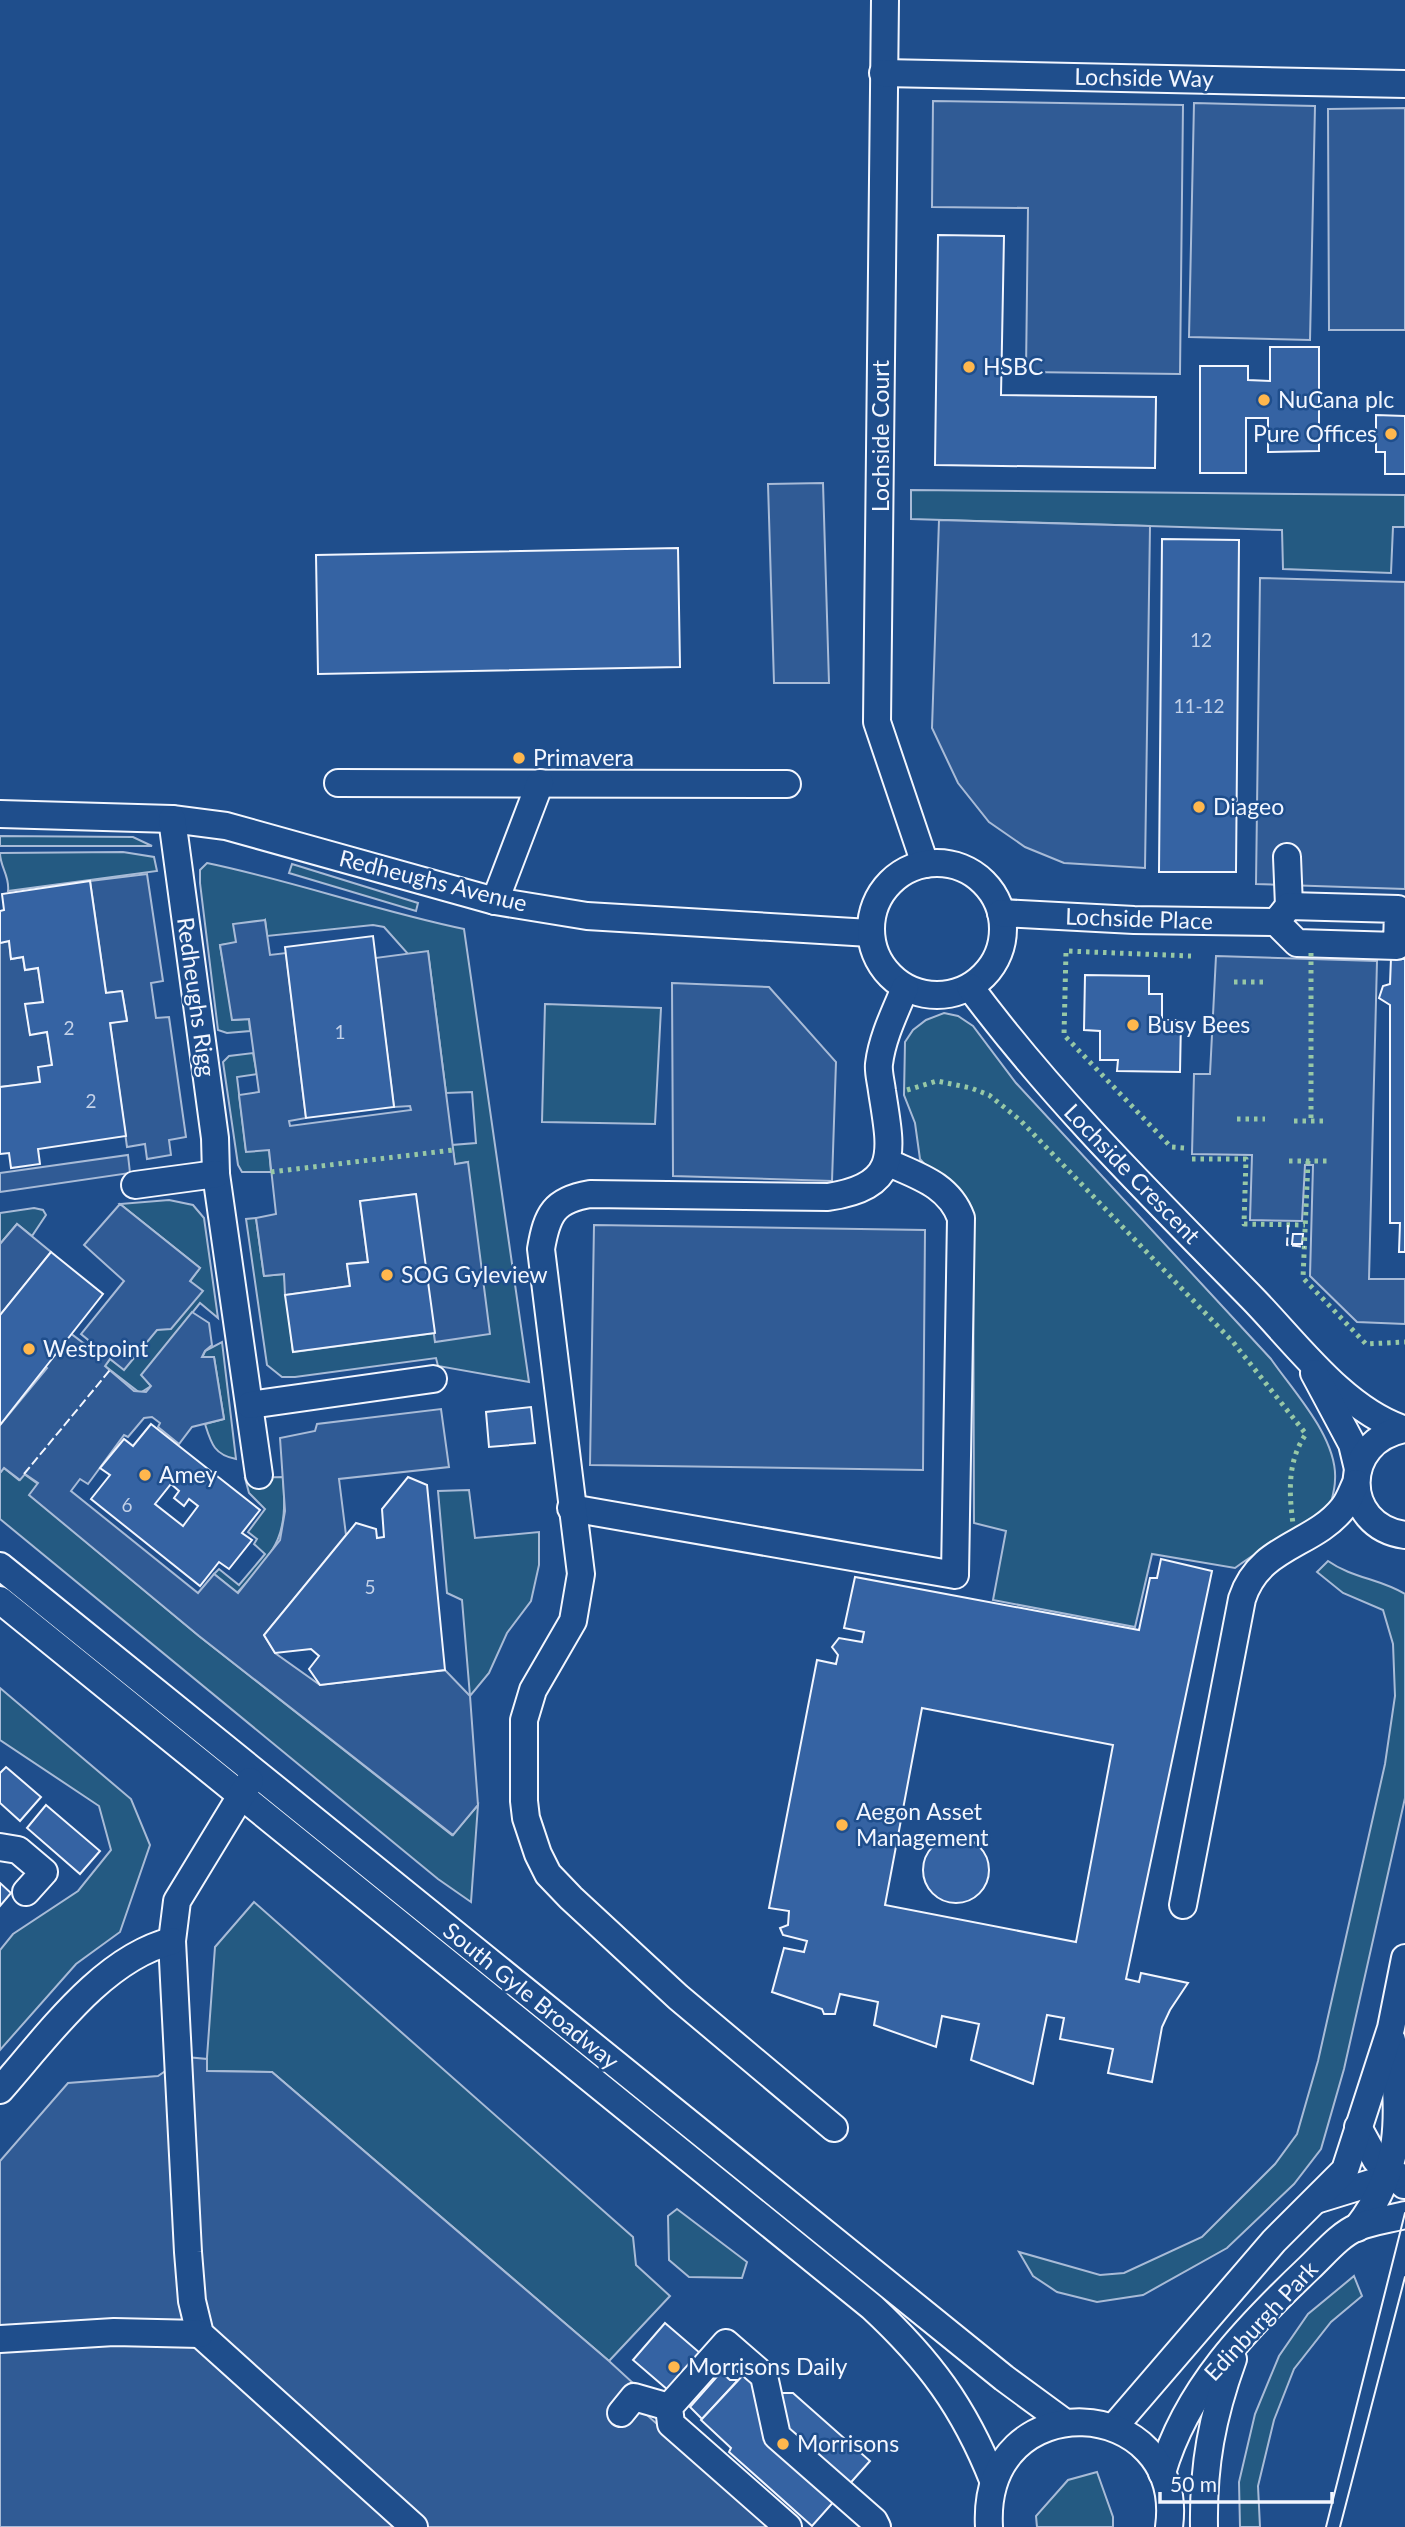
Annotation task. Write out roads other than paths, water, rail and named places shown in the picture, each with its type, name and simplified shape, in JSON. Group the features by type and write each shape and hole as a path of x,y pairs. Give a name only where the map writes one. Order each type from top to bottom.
{"street":[{"name":"Lochside Court","path":"885,0 877,722 925,863"},
{"name":"Lochside Way","path":"883,73 1405,83"},
{"path":"338,783 787,784"},
{"path":"495,901 540,783"},
{"name":"Redheughs Avenue","path":"0,814 172,819 226,826 495,901 587,916 870,933"},
{"name":"Redheughs Rigg","path":"172,819 213,1126 216,1174 259,1475"},
{"name":"Lochside Place","path":"1001,913 1188,922 1282,914 1287,857"},
{"path":"925,863 941,863 973,873 995,898 1001,913 1003,930 997,955 983,977 970,987 938,996 905,988 881,965 870,933 876,901 884,888 902,872 925,863"},
{"name":"Lochside Crescent","path":"970,987 1018,1053 1076,1118 1303,1353 1367,1413 1404,1429"},
{"path":"834,2128 678,1997 571,1898 548,1874 538,1854 525,1810 524,1720 533,1690 564,1640 577,1605 580,1563 541,1264 544,1233 558,1204 572,1197 590,1194 828,1197 850,1194 868,1184 888,1163 890,1145 879,1065 889,1027 905,988"},
{"path":"571,1508 955,1575 961,1217 955,1201 937,1185 888,1163"},
{"path":"135,1185 216,1174"},
{"name":"Lochside Crescent","path":"1303,1353 1352,1444 1361,1505 1399,1534"},
{"path":"250,1405 433,1379"},
{"name":"Lochside Crescent","path":"1357,1476 1374,1442 1404,1429"},
{"path":"1183,1905 1248,1578 1276,1553 1312,1533 1343,1508 1357,1476"},
{"path":"1312,1533 1351,1526 1399,1534"},
{"name":"South Gyle Broadway","path":"0,1566 248,1784 872,2307 915,2347 958,2404 976,2437 993,2480"},
{"name":"South Gyle Broadway","path":"0,1600 248,1784 1004,2378 1064,2422"},
{"path":"248,1784 177,1901 172,1941 192,2301 200,2334 414,2527"},
{"path":"0,1847 18,1850 44,1872 26,1892"},
{"path":"0,2090 88,1992 151,1946 172,1941"},
{"path":"1319,2199 1345,2170 1391,2028 1405,1958"},
{"path":"1391,2028 1403,2130 1399,2152 1401,2179"},
{"path":"1358,2127 1376,2160 1401,2179"},
{"path":"1319,2199 1401,2179"},
{"path":"1357,2228 1381,2196 1401,2179"},
{"name":"Edinburgh Park","path":"1114,2427 1274,2241 1319,2199"},
{"name":"Edinburgh Park","path":"1162,2473 1172,2439 1200,2389 1240,2338 1306,2270 1357,2228 1405,2215"},
{"path":"0,2339 114,2332 200,2334"},
{"path":"1203,2527 1203,2476 1215,2409 1240,2338"},
{"path":"788,2527 671,2424 669,2407 726,2343 764,2376 777,2436 874,2521 877,2527"},
{"path":"621,2413 634,2397 669,2407"},
{"name":"South Gyle Broadway","path":"989,2527 988,2504 993,2480 1004,2459 1021,2442 1041,2429 1064,2422 1089,2421 1114,2427 1134,2438 1150,2454 1162,2473 1169,2493 1169,2527"}],"tram line":[{"path":"1326,2527 1405,2213"},
{"path":"1340,2527 1405,2277"}],"place":[{"name":"HSBC","path":"969,367"},
{"name":"NuCana plc","path":"1264,400"},
{"name":"Pure Offices","path":"1391,434"},
{"name":"Primavera","path":"519,758"},
{"name":"Diageo","path":"1199,807"},
{"name":"Busy Bees","path":"1133,1025"},
{"name":"SOG Gyleview","path":"387,1275"},
{"name":"Westpoint","path":"29,1349"},
{"name":"Amey","path":"145,1475"},
{"name":"Aegon Asset Management","path":"842,1825"},
{"name":"Morrisons Daily","path":"674,2367"},
{"name":"Morrisons","path":"783,2444"}]}
